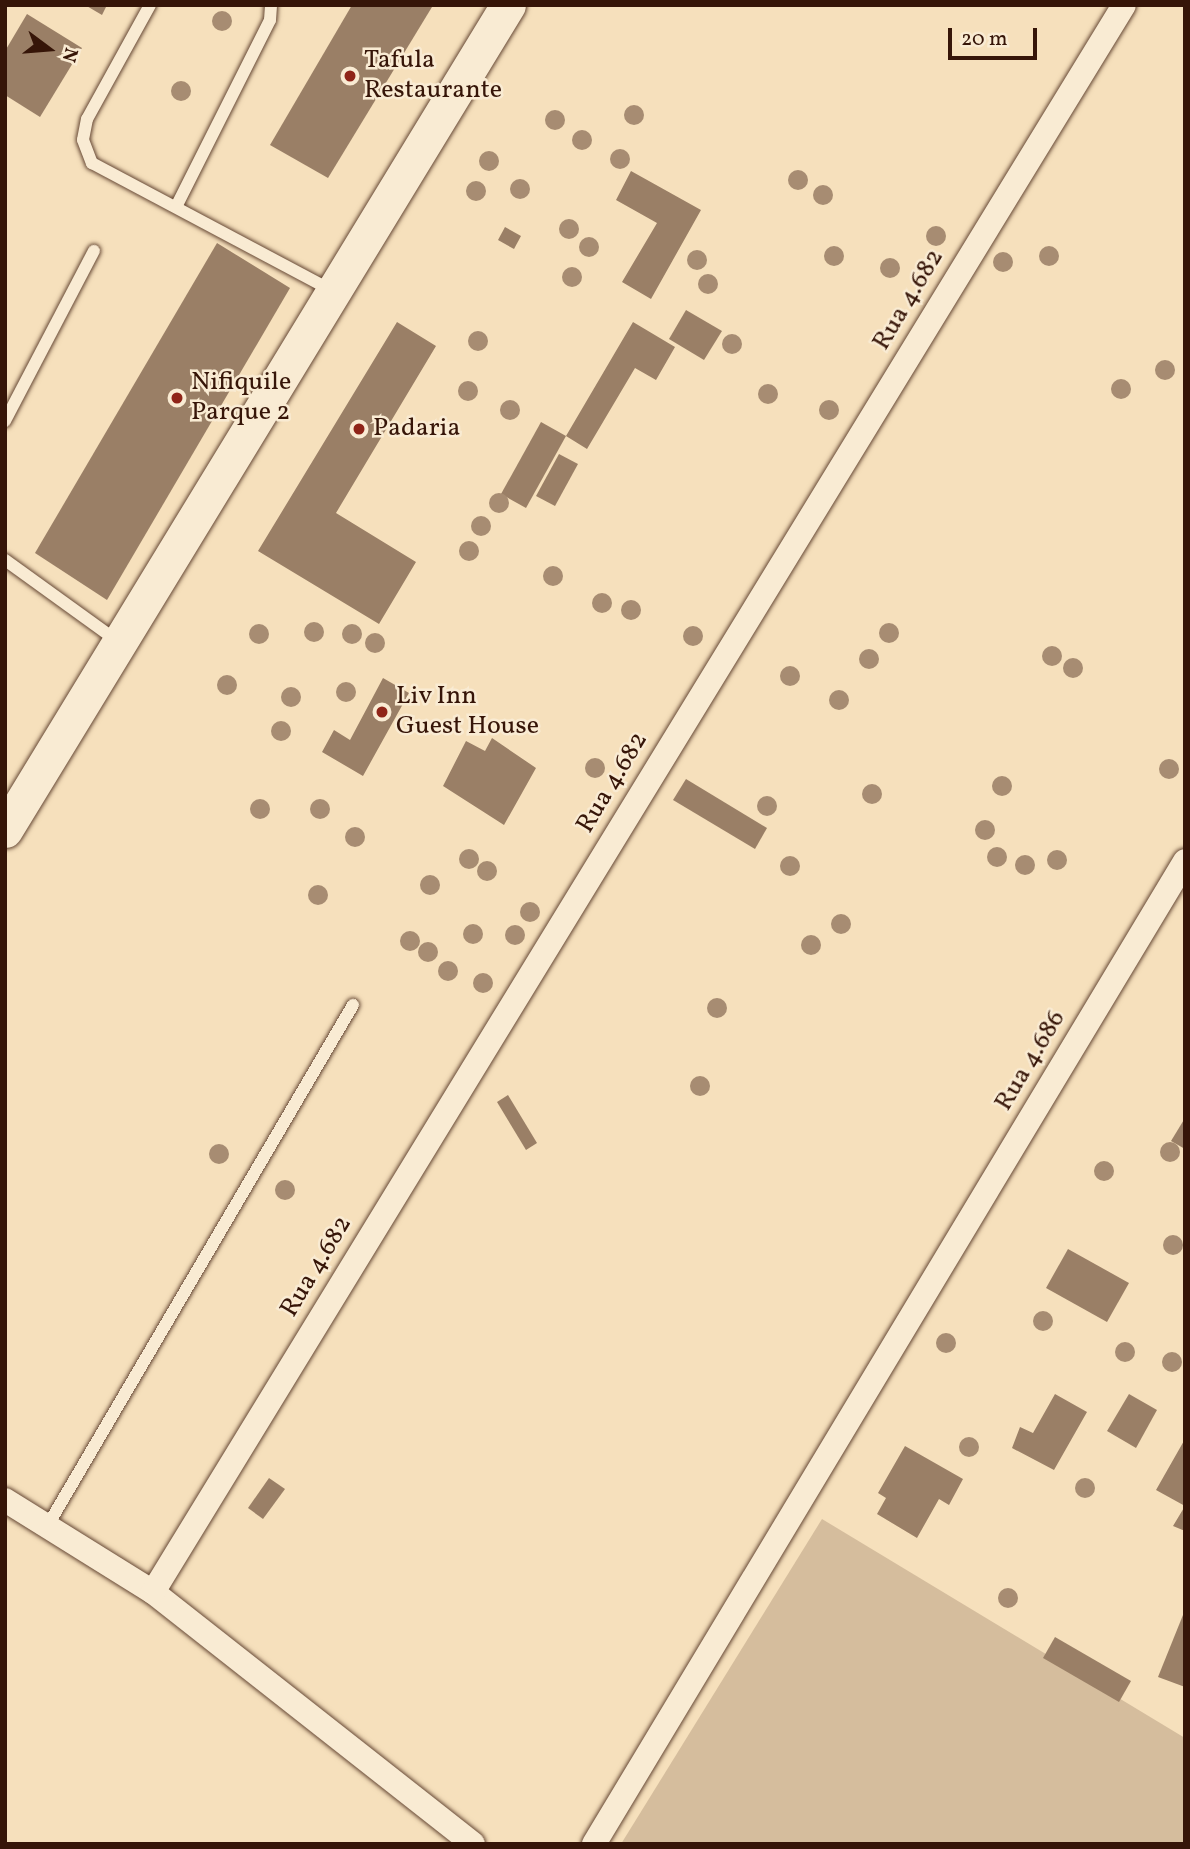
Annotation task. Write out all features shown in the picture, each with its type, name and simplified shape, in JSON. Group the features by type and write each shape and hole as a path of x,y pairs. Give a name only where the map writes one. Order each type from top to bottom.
{"main road":[{"path":"5,830 509,5"}],"street":[{"name":"Rua 4.682","path":"153,1592 1124,5"},
{"name":"Rua 4.686","path":"594,1844 929,1292 1185,861"},
{"path":"5,1500 153,1592 473,1844"}],"lane":[{"path":"150,5 87,119 83,141 92,163 334,292"},
{"path":"176,207 270,20 271,5"},
{"path":"5,421 94,251"},
{"path":"5,560 120,643"},
{"path":"48,1525 353,1005"}],"shaded area":[{"path":"822,1519 1185,1738 1185,1844 621,1844"}],"building":[{"path":"85,5 107,5 102,15"},
{"name":"Tafula Restaurante","path":"352,5 432,7 328,178 270,145"},
{"path":"27,14 82,48 40,117 5,95 5,51"},
{"path":"631,171 701,210 651,299 622,282 657,223 616,200"},
{"path":"505,227 521,236 514,249 498,240"},
{"name":"Nifiquile Parque 2","path":"217,243 290,288 107,600 35,553"},
{"path":"686,310 722,331 704,360 669,339"},
{"name":"Padaria","path":"397,322 436,346 336,513 416,562 379,624 258,551"},
{"path":"633,322 675,347 656,380 635,368 587,449 566,436"},
{"path":"541,422 566,436 526,508 501,494"},
{"path":"559,454 578,464 555,506 536,496"},
{"name":"Liv Inn Guest House","path":"383,678 409,693 363,776 322,752 334,730 350,740"},
{"path":"492,738 536,768 504,825 443,786 466,741 485,751"},
{"path":"686,779 767,828 755,849 673,800"},
{"path":"508,1095 537,1143 526,1150 497,1102"},
{"path":"1185,1118 1185,1149 1171,1141"},
{"path":"1068,1249 1129,1283 1107,1322 1046,1288"},
{"path":"1055,1394 1087,1412 1054,1470 1012,1448 1020,1427 1033,1433"},
{"path":"1129,1394 1157,1410 1136,1448 1107,1431"},
{"path":"1185,1439 1185,1506 1156,1490"},
{"path":"905,1446 963,1479 949,1505 939,1499 917,1538 877,1514 886,1498 878,1493"},
{"path":"269,1478 285,1489 263,1519 248,1508"},
{"path":"1185,1506 1185,1531 1173,1526"},
{"path":"1185,1610 1185,1687 1158,1677"},
{"path":"1055,1637 1131,1681 1119,1702 1043,1658"}],"place":[{"name":"Tafula Restaurante","path":"350,76"},
{"name":"Nifiquile Parque 2","path":"177,398"},
{"name":"Padaria","path":"359,429"},
{"name":"Liv Inn Guest House","path":"382,712"}]}
